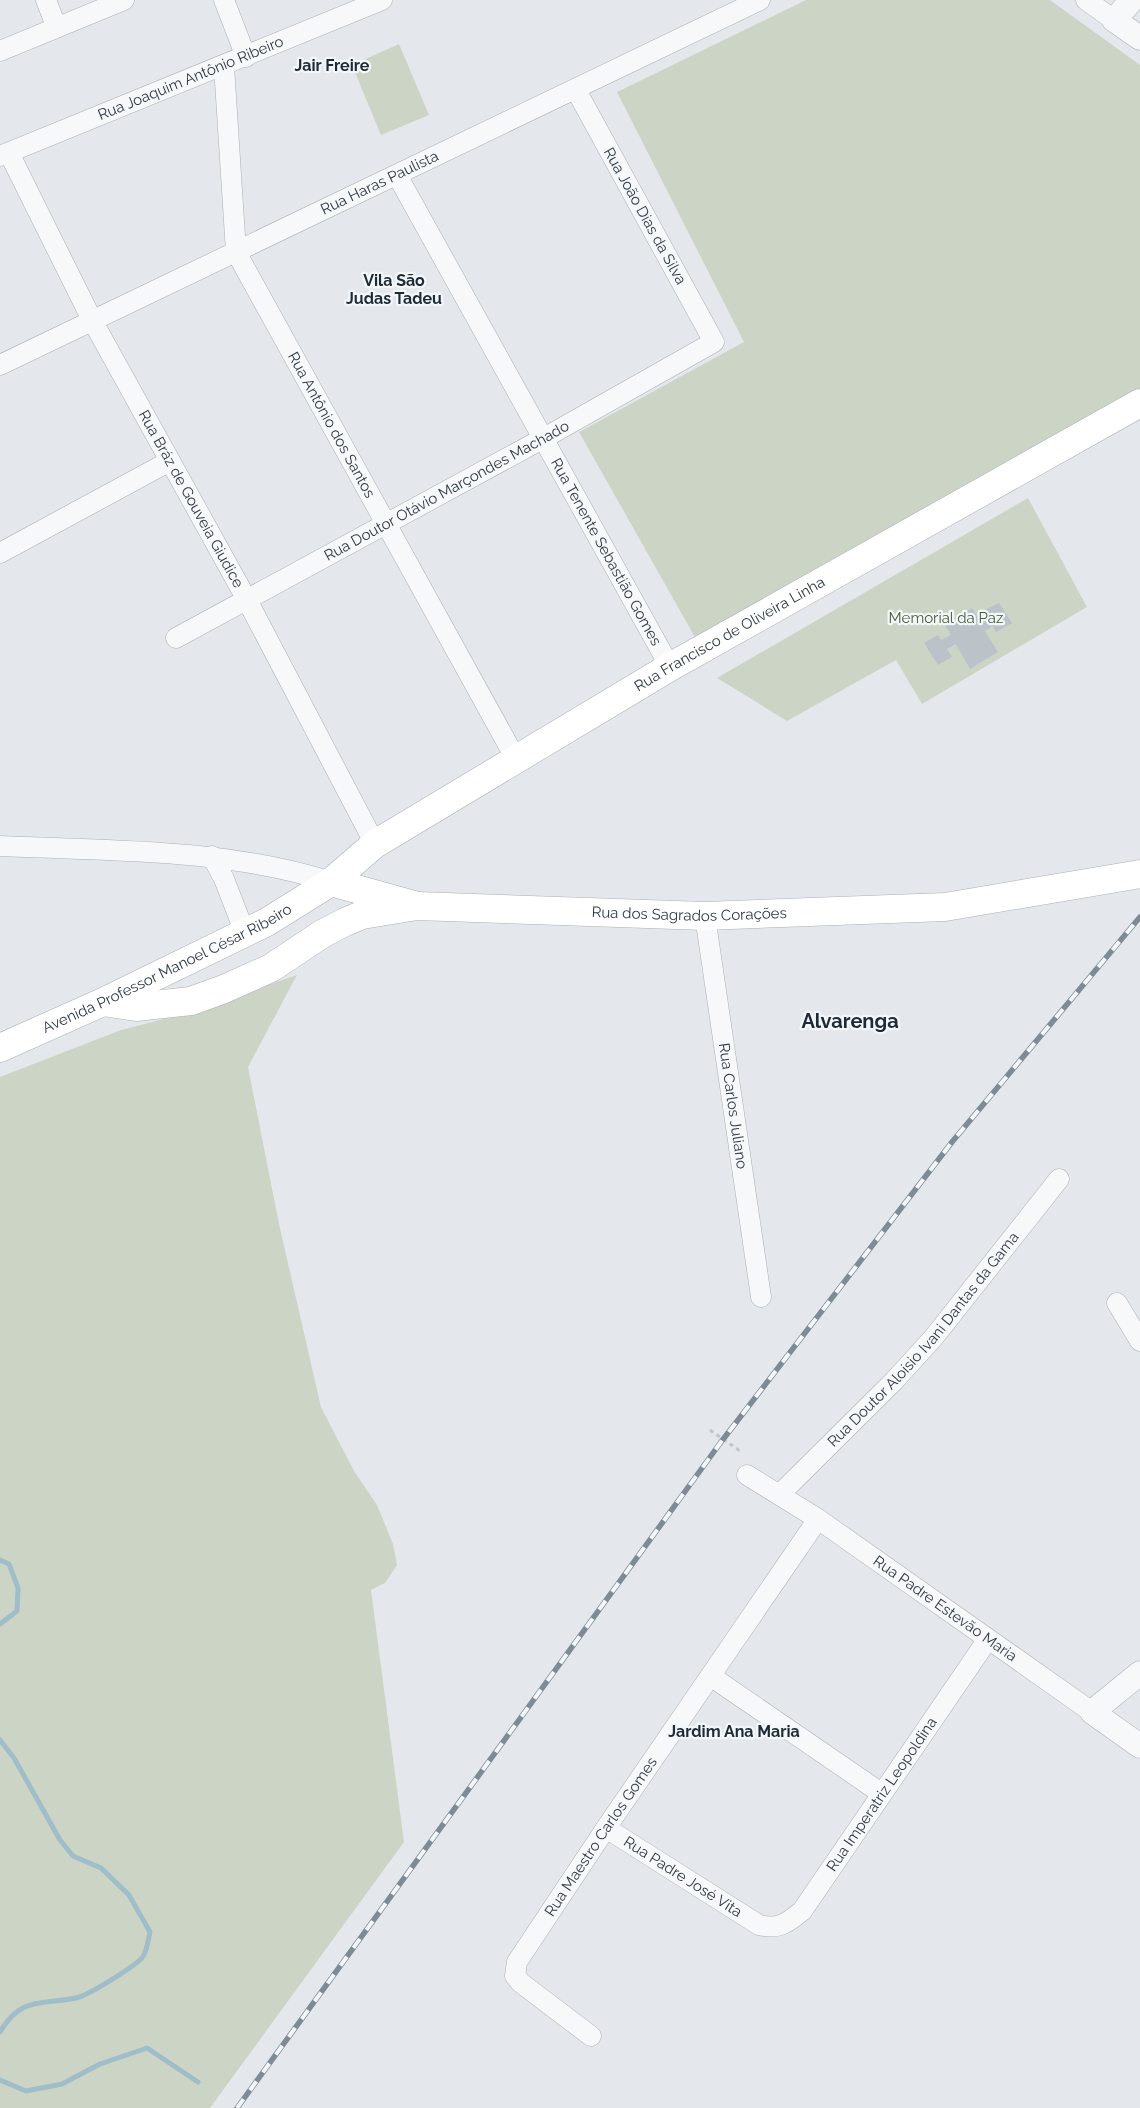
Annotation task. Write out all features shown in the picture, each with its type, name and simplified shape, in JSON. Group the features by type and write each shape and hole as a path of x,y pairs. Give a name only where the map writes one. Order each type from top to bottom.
{"main road":[{"name":"Rua Francisco de Oliveira Linha","path":"331,882 375,844 517,761 670,667 1140,403"},
{"name":"Rua dos Sagrados Corações","path":"417,906 705,916 959,906 1140,874"},
{"path":"331,882 417,906"},
{"name":"Avenida Professor Manoel César Ribeiro","path":"0,1048 103,1002 267,922 331,882"},
{"path":"103,1002 136,1007 191,1001 271,968 322,934 345,922 362,916 417,906"},
{"path":"245,933 271,968"}],"street":[{"path":"46,0 56,26"},
{"path":"0,50 124,0"},
{"path":"224,0 246,57"},
{"name":"Rua Joaquim Antônio Ribeiro","path":"5,154 382,0"},
{"name":"Rua Haras Paulista","path":"0,365 760,0"},
{"path":"1086,0 1140,38"},
{"path":"1114,20 1132,0"},
{"name":"Rua Antônio dos Santos","path":"224,66 236,252 517,761"},
{"name":"Rua João Dias da Silva","path":"576,90 714,342"},
{"name":"Rua Bráz de Gouveia Giudice","path":"5,154 92,320 247,600 375,844"},
{"name":"Rua Tenente Sebastião Gomes","path":"397,175 670,667"},
{"name":"Rua Doutor Otávio Marçondes Machado","path":"176,638 384,523 544,438 714,342"},
{"path":"0,554 170,461"},
{"path":"0,846 212,856 268,864 331,882"},
{"path":"212,856 224,879 245,933"},
{"name":"Rua Carlos Juliano","path":"705,916 761,1297"},
{"name":"Rua Doutor Aloísio Ivani Dantas da Gama","path":"780,1494 894,1381 934,1338 1059,1179"},
{"path":"1117,1303 1140,1340"},
{"name":"Rua Padre Estevão Maria","path":"747,1475 780,1494 818,1520 1140,1746"},
{"name":"Rua Maestro Carlos Gomes","path":"591,2036 521,1983 515,1976 517,1962 606,1828 712,1677 818,1520"},
{"name":"Rua Imperatriz Leopoldina","path":"760,1926 772,1928 788,1922 802,1911 988,1639"},
{"path":"1092,1712 1140,1672"},
{"path":"712,1677 881,1793"},
{"name":"Rua Padre José Vita","path":"606,1828 760,1926"}],"path":[{"path":"710,1430 740,1451"}],"green space":[{"path":"806,0 1050,0 1140,65 1140,390 696,639 579,432 744,342 617,92"},
{"path":"399,44 429,115 381,135 352,65"},
{"name":"Memorial da Paz","path":"1028,498 1087,607 922,704 896,660 787,721 717,678"},
{"path":"297,975 248,1067 279,1224 321,1407 354,1471 377,1505 393,1544 397,1565 385,1583 371,1590 404,1842 210,2108 0,2108 0,1077 121,1030 187,1013"}],"building":[{"path":"999,603 1012,623 996,632 993,626 985,631 998,652 970,669 956,644 947,649 952,657 938,665 924,643 938,635 941,640 951,635 944,624 972,608 980,621 987,617 983,611"}],"waterway":[{"path":"0,1560 9,1564 18,1588 17,1611 0,1624"},
{"path":"0,1740 14,1758 60,1840 73,1856 101,1868 129,1895 150,1932 142,1958 120,1974 82,1996 42,2002 24,2007 8,2020 0,2032"},
{"path":"0,2080 26,2091 62,2084 100,2064 147,2048 198,2082"}],"railway":[{"path":"237,2108 721,1442 952,1142 1140,917"}],"district":[{"name":"Jair Freire","path":"332,65"},
{"name":"Vila São Judas Tadeu","path":"394,289"},
{"name":"Alvarenga","path":"850,1021"},
{"name":"Jardim Ana Maria","path":"734,1731"}]}
